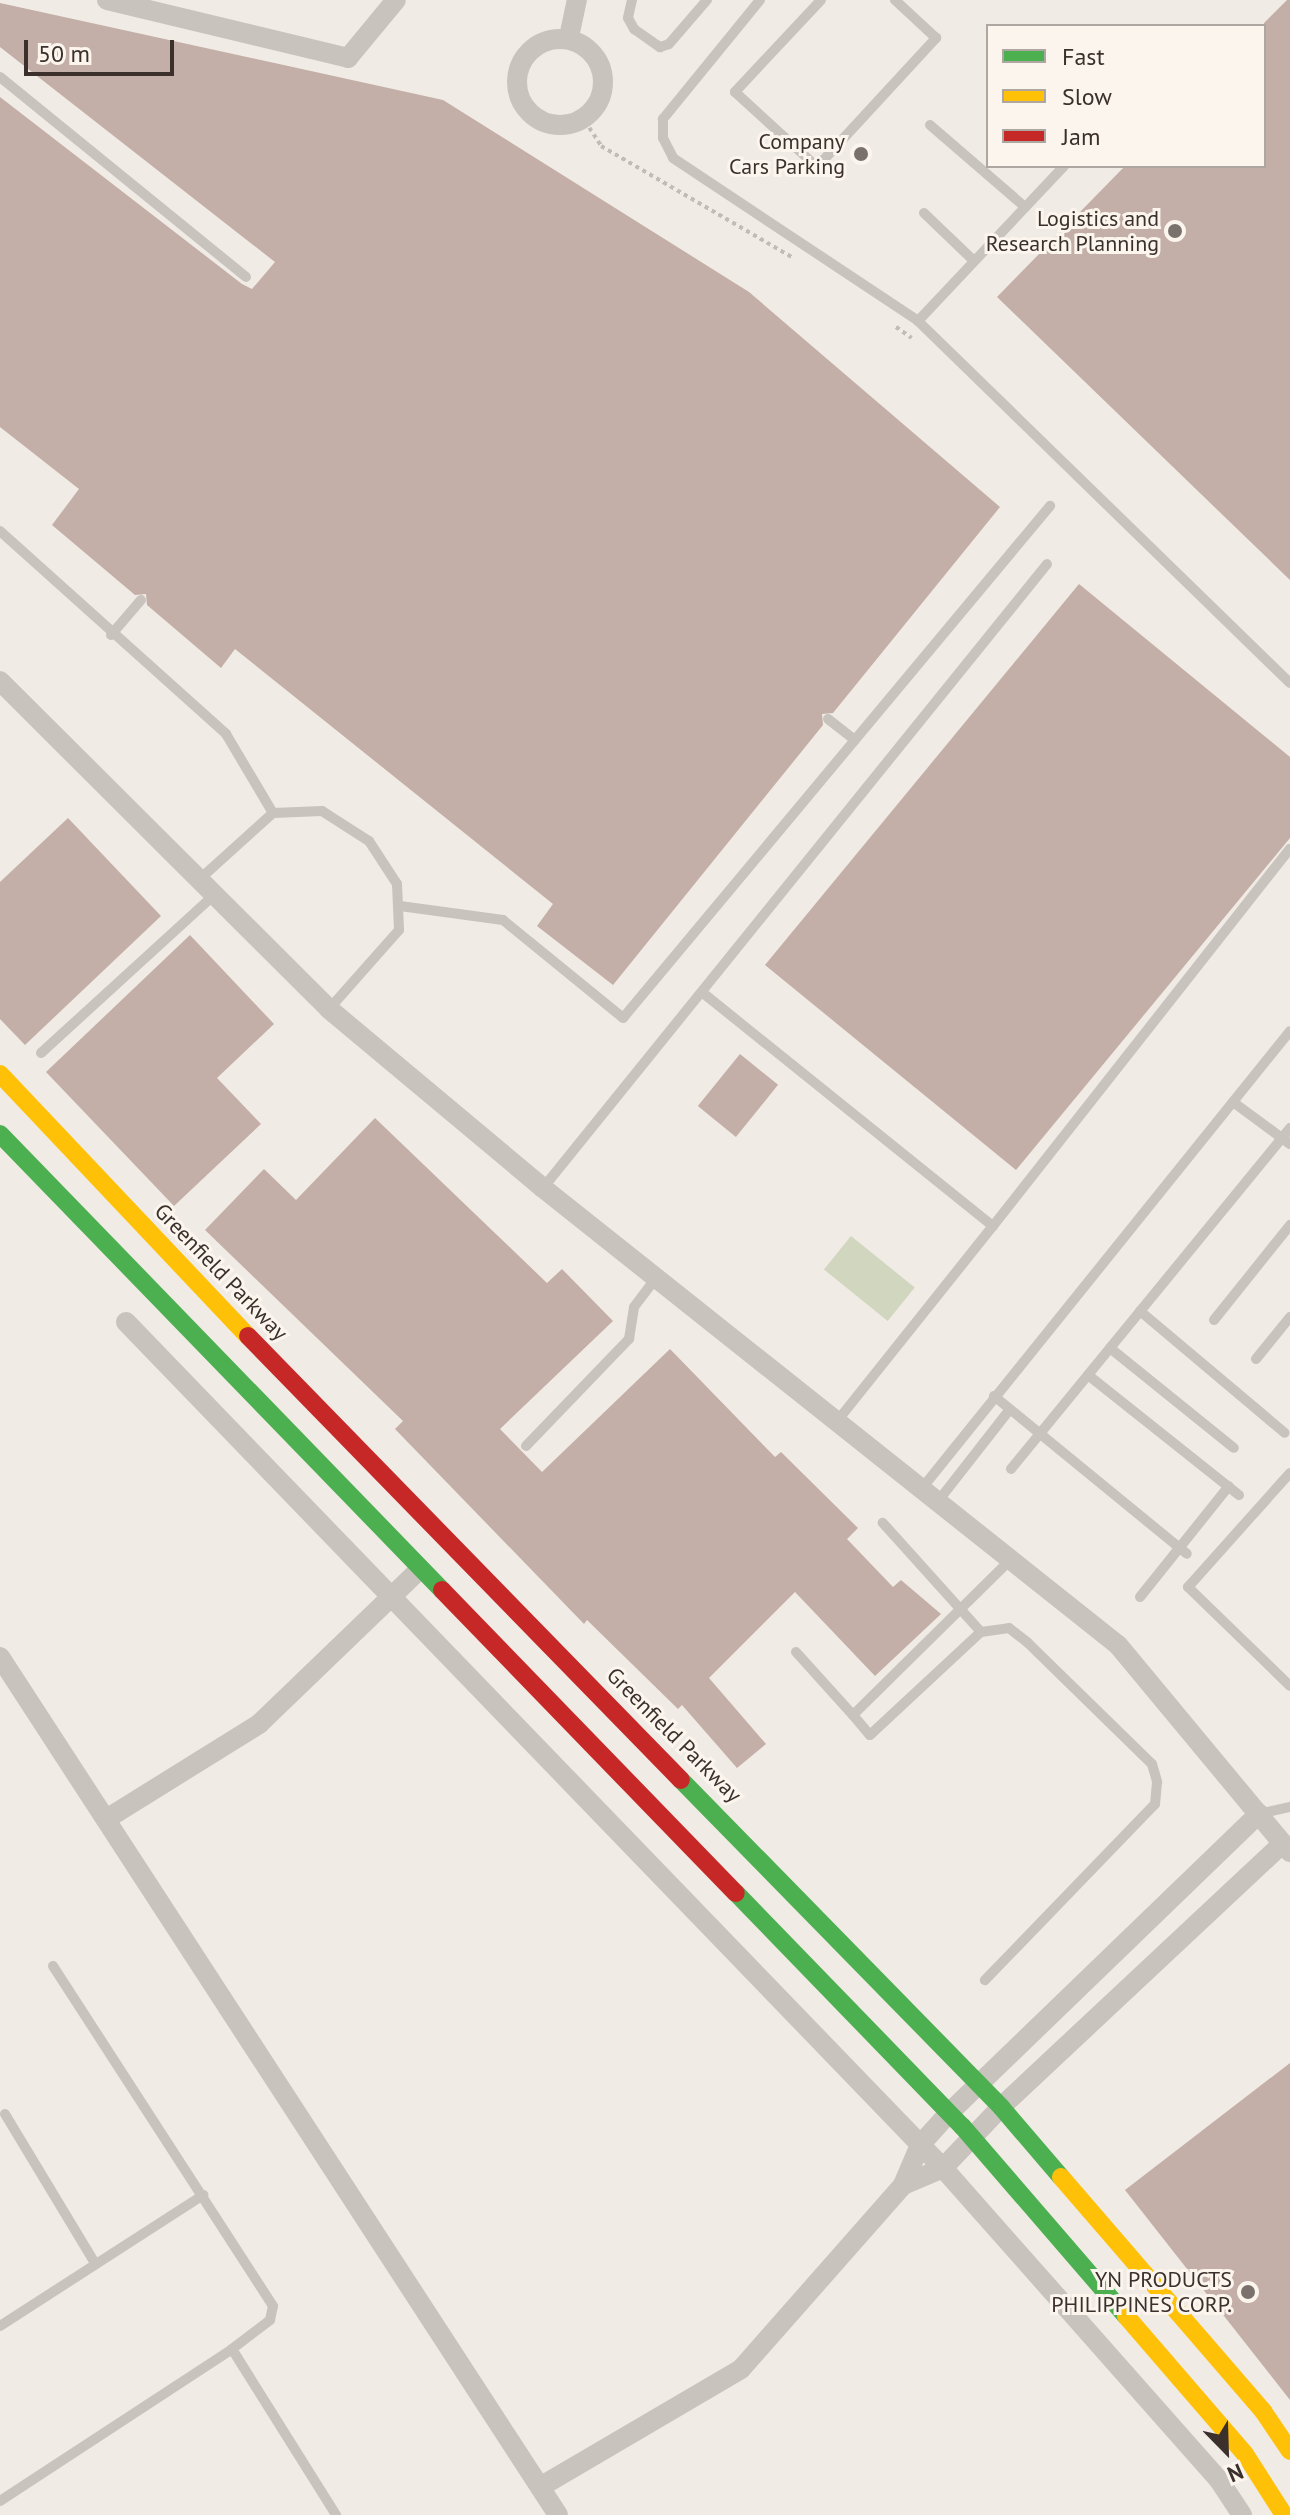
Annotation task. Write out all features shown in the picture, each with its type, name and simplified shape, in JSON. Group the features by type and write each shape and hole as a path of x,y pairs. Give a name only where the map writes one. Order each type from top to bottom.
{"main road":[{"name":"Greenfield Parkway","path":"0,1074 228,1315 1001,2107 1263,2411 1290,2451"},
{"path":"0,1134 972,2137 1245,2454 1284,2515"}],"street":[{"path":"107,0 348,58 396,0"},
{"path":"569,37 577,0"},
{"path":"569,37 595,54 604,90 585,121 553,127 525,111 515,75 535,43 569,37"},
{"path":"0,681 201,878 329,1009 543,1188 931,1493 1118,1645 1259,1814 1288,1843 1001,2107 943,2168 903,2185"},
{"path":"126,1322 943,2168 1219,2480 1242,2515"},
{"path":"108,1818 259,1724 420,1569"},
{"path":"0,1657 108,1818 558,2515"},
{"path":"540,2487 741,2369 903,2185 920,2145 949,2113 1259,1814"}],"lane":[{"path":"632,0 628,18 634,29 660,47 669,44 707,0"},
{"path":"760,0 663,119 663,138 673,158 918,321 1290,683"},
{"path":"821,0 735,92 817,167 936,38 895,0"},
{"path":"0,77 246,277"},
{"path":"930,125 1025,207"},
{"path":"918,321 1062,168"},
{"path":"924,213 974,261"},
{"path":"400,906 503,920 623,1018 1050,506"},
{"path":"0,531 111,635 226,734 273,813"},
{"path":"543,1188 1047,564"},
{"path":"111,635 141,600"},
{"path":"828,719 855,740"},
{"path":"201,878 273,813 322,811 349,824 385,861 400,906 399,930 329,1009"},
{"path":"838,1420 1290,849"},
{"path":"41,1053 215,894"},
{"path":"703,993 993,1226"},
{"path":"931,1493 994,1396 1290,1031"},
{"path":"1233,1102 1286,1141"},
{"path":"1011,1469 1140,1311 1286,1141 1290,1128"},
{"path":"1214,1320 1290,1225"},
{"path":"526,1446 629,1339 634,1307 657,1277"},
{"path":"1140,1311 1285,1433"},
{"path":"1256,1359 1290,1317"},
{"path":"1110,1348 1234,1448"},
{"path":"1088,1375 1239,1495"},
{"path":"994,1396 1183,1551"},
{"path":"931,1493 1010,1409"},
{"path":"1290,1473 1188,1587 1290,1686"},
{"path":"1140,1597 1183,1551 1229,1486"},
{"path":"883,1523 964,1608 981,1632"},
{"path":"853,1715 1011,1559"},
{"path":"796,1652 870,1735 981,1632 1009,1628 1152,1764 1157,1782 1155,1804 985,1980"},
{"path":"1259,1814 1290,1807"},
{"path":"0,2501 232,2349 270,2320 273,2306 53,1966"},
{"path":"5,2114 95,2263"},
{"path":"0,2326 203,2195"},
{"path":"232,2349 336,2515"}],"path":[{"path":"585,121 601,146 799,261"},
{"path":"886,320 922,345"}],"green space":[{"path":"851,1236 915,1288 888,1321 824,1269"}],"building":[{"name":"Logistics and Research Planning","path":"1290,0 1290,580 997,297 1123,168 1266,168 1264,23"},
{"path":"0,3 443,100 749,292 1000,507 833,713 822,714 823,725 613,985 537,926 553,904 235,649 221,668 147,605 146,594 135,595 52,525 79,489 0,427 0,97 242,284 252,289 275,262 0,47"},
{"path":"1079,584 1290,757 1290,838 1016,1170 765,965"},
{"path":"68,818 161,916 25,1045 0,1019 0,882"},
{"path":"190,935 274,1024 217,1078 261,1124 174,1206 46,1072"},
{"path":"740,1054 778,1085 736,1137 698,1106"},
{"path":"375,1118 547,1283 562,1269 613,1321 500,1429 542,1472 670,1349 775,1457 781,1452 858,1528 847,1539 893,1587 901,1580 941,1614 875,1676 795,1592 709,1678 766,1744 737,1768 682,1705 678,1709 587,1620 584,1624 395,1429 403,1421 205,1230 264,1169 296,1200"},
{"name":"YN PRODUCTS PHILIPPINES CORP.","path":"1290,2063 1290,2400 1125,2190"}],"traffic: fast":[{"path":"0,1134 442,1590"},
{"path":"681,1780 1001,2107 1061,2177"},
{"path":"736,1893 962,2126 1126,2316"}],"traffic: slow":[{"path":"0,1074 248,1336"},
{"path":"1061,2177 1263,2411 1290,2451"},
{"path":"1126,2316 1245,2454 1284,2515"}],"traffic: jam":[{"path":"248,1336 681,1780"},
{"path":"442,1590 736,1893"}],"place":[{"name":"Company Cars Parking","path":"861,154"},
{"name":"Logistics and Research Planning","path":"1175,231"},
{"name":"YN PRODUCTS PHILIPPINES CORP.","path":"1248,2292"}]}
